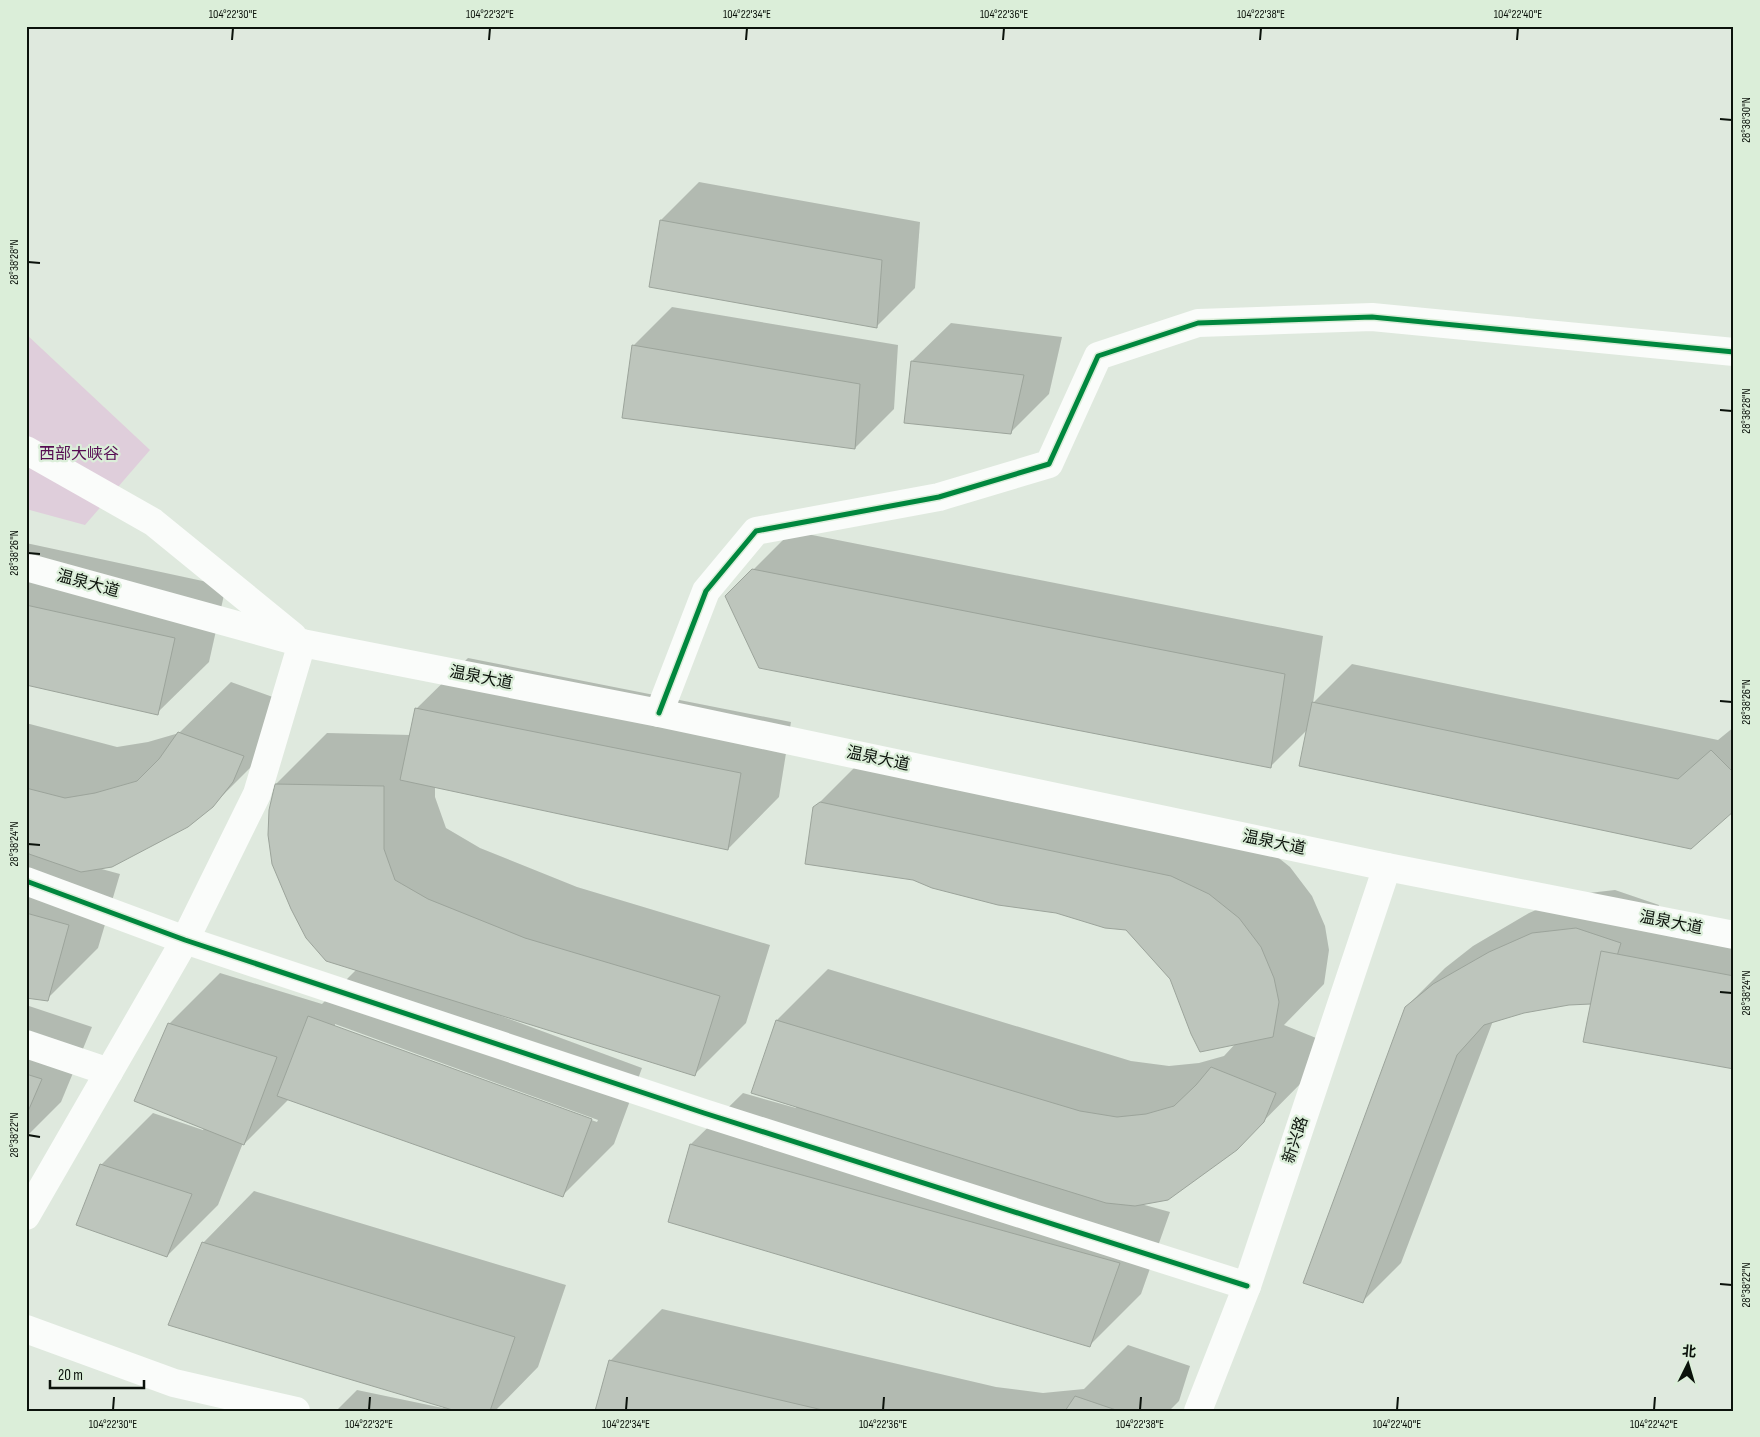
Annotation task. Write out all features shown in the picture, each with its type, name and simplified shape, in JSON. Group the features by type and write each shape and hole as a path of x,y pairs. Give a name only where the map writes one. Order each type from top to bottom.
{"street":[{"path":"659,713 706,591 756,531 939,497 1049,464 1098,356 1198,323 1372,317 1734,352"},
{"path":"26,450 153,522 302,643 257,794 185,940 26,1216"},
{"name":"温泉大道","path":"26,567 302,643 659,713 1387,867 1734,935"},
{"name":"新兴路","path":"1198,1411 1247,1286 1387,867"},
{"path":"26,881 185,940 704,1113 1247,1286"},
{"path":"26,1044 109,1072"},
{"path":"26,1329 174,1383 296,1411"}],"green space":[{"name":"西部大峡谷","path":"26,334 150,450 85,525 26,509"}],"building":[{"path":"660,220 882,260 877,328 649,287"},
{"path":"632,345 860,384 855,449 622,418"},
{"path":"911,361 1024,375 1011,434 904,423"},
{"path":"752,569 1285,674 1271,768 759,668 725,596"},
{"path":"26,605 175,638 158,715 26,685"},
{"path":"1312,702 1678,779 1711,750 1734,773 1734,811 1691,849 1299,766"},
{"path":"415,708 741,773 728,850 400,780"},
{"path":"178,732 244,756 233,782 213,807 188,827 112,867 81,872 29,854 26,843 26,788 65,798 95,793 137,781 159,759"},
{"path":"275,784 384,786 384,849 395,880 428,899 525,938 720,996 695,1076 326,961 306,938 291,909 272,864 268,835 269,810"},
{"path":"820,802 1171,876 1209,894 1239,918 1261,947 1274,978 1279,1002 1273,1037 1200,1052 1170,979 1126,930 1105,928 1056,913 998,905 932,888 913,880 805,864 813,807"},
{"path":"26,913 69,925 48,1001 26,998"},
{"path":"1576,928 1621,943 1604,998 1591,1004 1569,1005 1524,1013 1484,1025 1457,1055 1363,1303 1303,1283 1405,1007 1433,984 1489,952 1532,933"},
{"path":"1601,951 1734,976 1734,1069 1583,1042"},
{"path":"308,1016 592,1119 563,1197 277,1096"},
{"path":"776,1020 1080,1111 1117,1117 1146,1114 1174,1106 1196,1085 1211,1067 1276,1093 1264,1122 1237,1150 1168,1200 1135,1206 1106,1203 751,1093"},
{"path":"168,1023 277,1057 244,1145 134,1101"},
{"path":"26,1074 42,1079 26,1116"},
{"path":"690,1144 1120,1263 1090,1347 668,1222"},
{"path":"100,1164 192,1194 167,1257 76,1225"},
{"path":"202,1242 515,1337 490,1411 456,1411 168,1325"},
{"path":"609,1360 827,1411 595,1411"},
{"path":"1075,1396 1119,1411 1065,1411"}],"cycle path":[{"path":"659,713 706,591 756,531 939,497 1049,464 1098,356 1198,323 1372,317 1734,352"},
{"path":"26,881 185,940 704,1113 1247,1286"}]}
